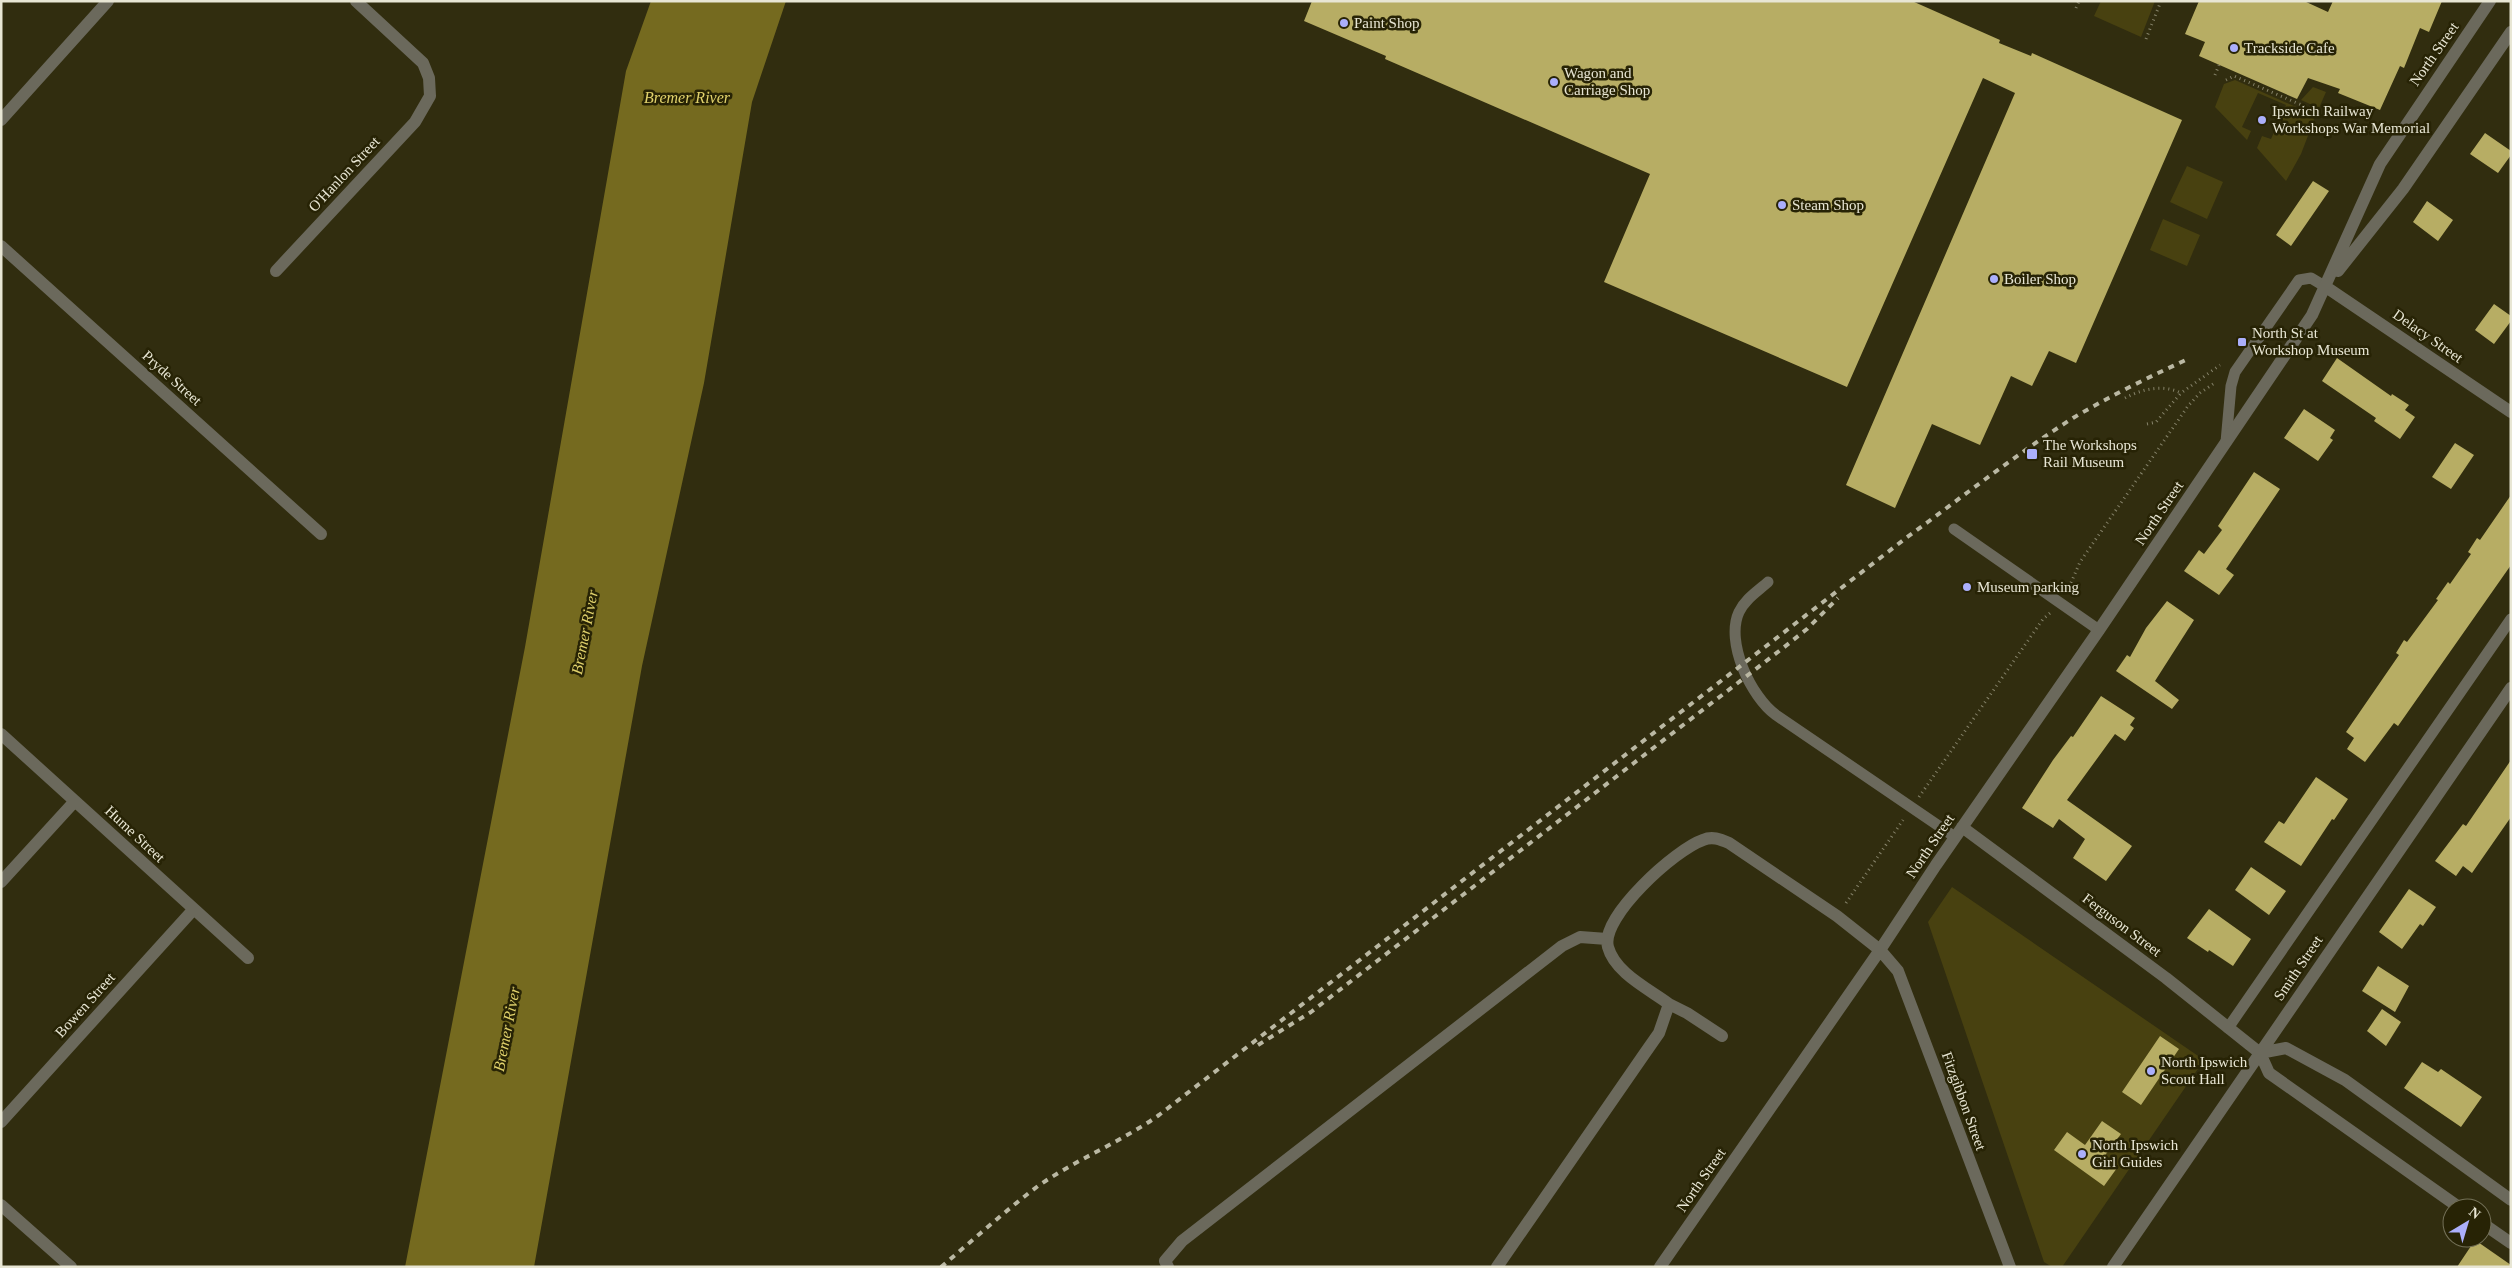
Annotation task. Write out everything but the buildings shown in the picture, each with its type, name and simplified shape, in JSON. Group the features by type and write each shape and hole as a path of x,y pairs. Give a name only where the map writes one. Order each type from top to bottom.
{"street":[{"path":"1,120 108,1"},
{"name":"O'Hanlon Street","path":"276,271 415,122 430,96 429,78 423,62 356,1"},
{"name":"North Street","path":"1660,1267 1880,950 1958,832 2099,630 2312,315 2380,164 2490,1"},
{"name":"North Street","path":"2326,287 2409,181 2511,32"},
{"name":"Pryde Street","path":"1,246 321,534"},
{"name":"Delacy Street","path":"2326,287 2511,412"},
{"name":"Smith Street","path":"2113,1267 2511,688"},
{"name":"Hume Street","path":"1,734 248,958"},
{"path":"1,882 75,801"},
{"name":"Ferguson Street","path":"1958,832 2166,978 2260,1053 2269,1073 2446,1198"},
{"name":"Fitzgibbon Street","path":"1607,939 1616,920 1638,888 1689,848 1703,840 1712,838 1729,843 1837,916 1880,950 1895,966 1904,984 1980,1192 2010,1267"},
{"name":"Bowen Street","path":"1,1122 193,910"},
{"path":"1164,1265 1182,1241 1562,946 1580,937 1607,939 1614,961 1631,976 1669,1004 1688,1013 1722,1036"},
{"path":"1497,1267 1659,1032 1669,1004"},
{"path":"2260,1053 2286,1048 2346,1080 2511,1200"},
{"path":"1,1205 72,1267"},
{"path":"2492,1230 2511,1243"}],"lane":[{"name":"North Street","path":"2225,444 2231,386 2238,367 2299,280 2311,278 2326,287"},
{"path":"1954,529 2099,630"},
{"path":"1768,582 1749,599 1739,612 1735,629 1740,656 1757,697 1769,710 1958,832"},
{"name":"Smith Street","path":"2228,1028 2511,619"}],"path":[{"path":"2076,8 2079,1"},
{"path":"2146,39 2161,1"},
{"path":"2215,74 2219,65"},
{"path":"2226,80 2234,76 2318,112"},
{"path":"2147,424 2156,422 2181,393 2220,365"},
{"path":"2065,596 2080,562 2188,406 2200,392 2216,382"},
{"path":"2125,398 2147,389 2172,388 2181,393"},
{"path":"1919,798 2042,619 2054,610"},
{"path":"1837,916 1906,815"}],"shaded area":[{"path":"2101,1 2155,1 2141,37 2094,16"},
{"path":"2235,80 2312,114 2314,120 2301,154 2286,181 2257,148 2262,136 2271,139 2286,105 2258,93 2242,127 2251,131 2247,140 2215,107 2224,84"},
{"path":"2313,87 2326,92 2319,108 2301,100"},
{"path":"2187,166 2223,182 2207,219 2170,202"},
{"path":"2163,219 2200,235 2187,266 2150,250"},
{"path":"1952,887 2204,1060 2062,1267 2052,1267 2044,1262 1928,922"}],"water":[{"name":"Bremer River","path":"651,1 786,1 752,102 704,383 642,666 534,1267 405,1267 525,647 626,71"}],"railway":[{"path":"941,1267 1038,1186 1068,1167 1130,1134 1159,1115 1906,538 2009,462 2073,418 2130,387 2188,359"},
{"path":"1258,1045 1311,1012 1783,648 1807,629 1838,598"}],"place":[{"name":"Paint Shop","path":"1344,23"},
{"name":"Trackside Cafe","path":"2234,48"},
{"name":"Wagon and Carriage Shop","path":"1554,82"},
{"name":"Ipswich Railway Workshops War Memorial","path":"2262,120"},
{"name":"Steam Shop","path":"1782,205"},
{"name":"Boiler Shop","path":"1994,279"},
{"name":"North St at Workshop Museum","path":"2242,342"},
{"name":"The Workshops Rail Museum","path":"2032,454"},
{"name":"Museum parking","path":"1967,587"},
{"name":"North Ipswich Scout Hall","path":"2151,1071"},
{"name":"North Ipswich Girl Guides","path":"2082,1154"}]}
